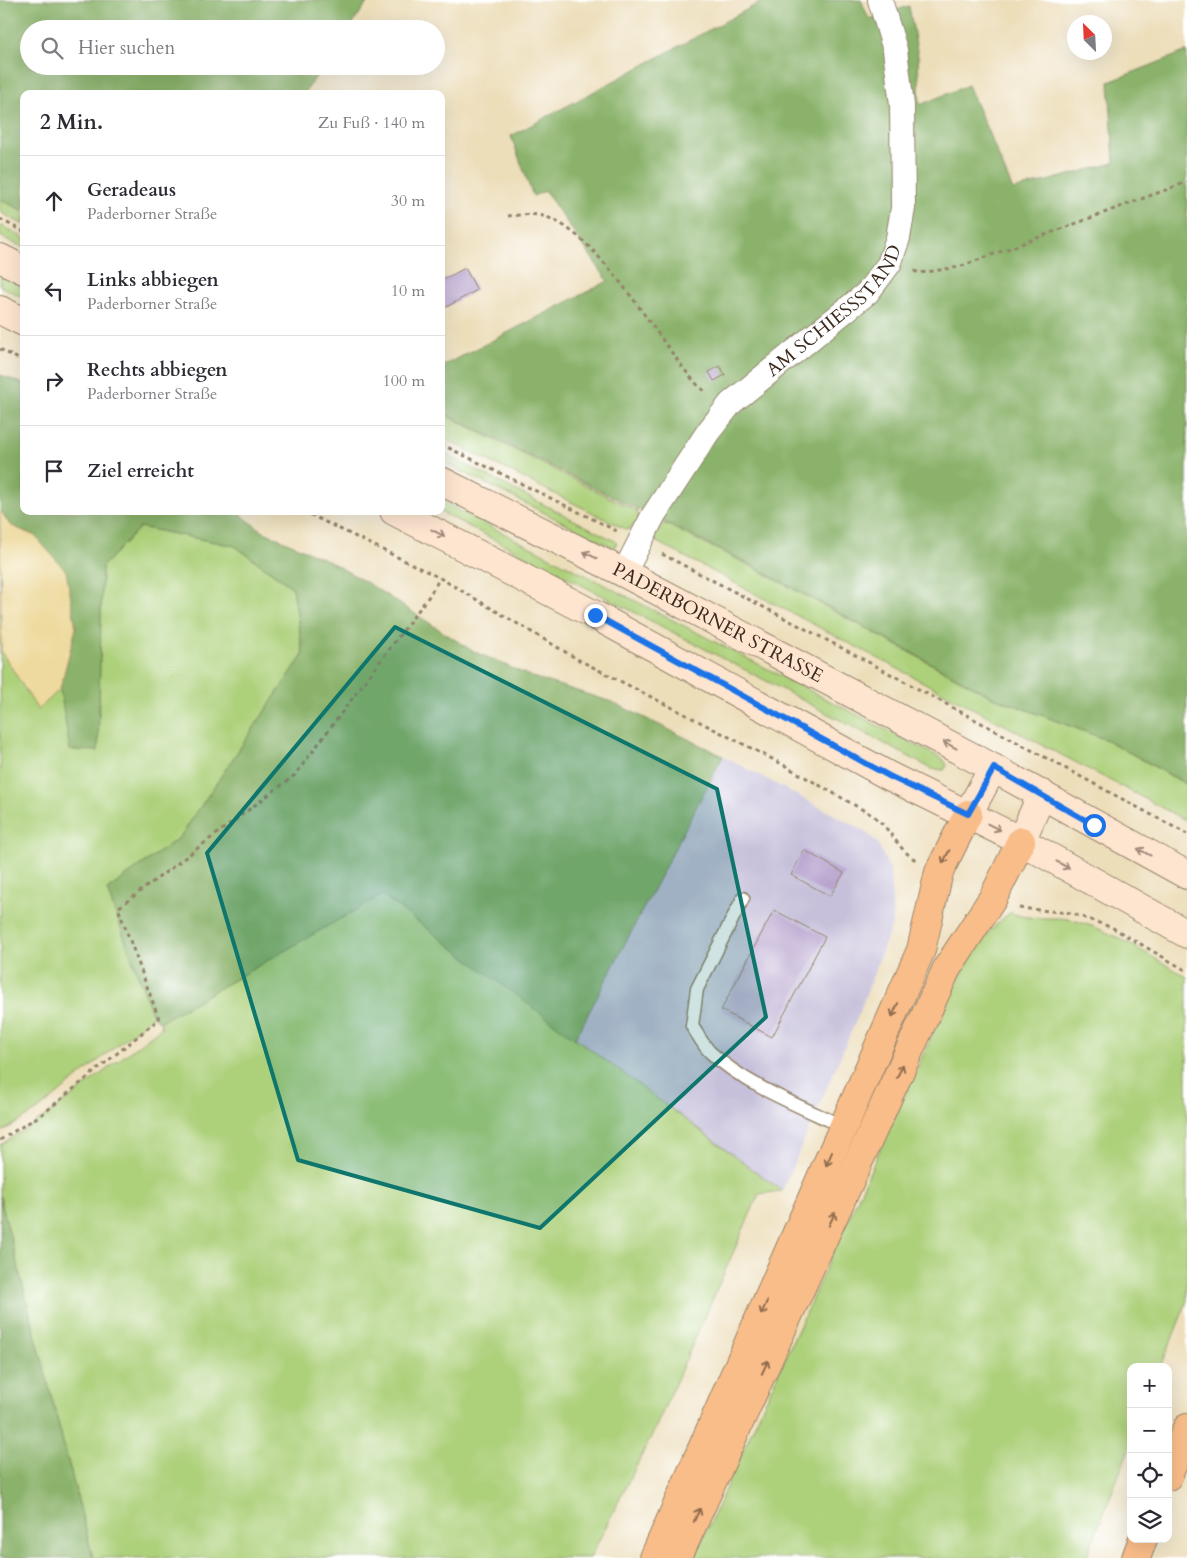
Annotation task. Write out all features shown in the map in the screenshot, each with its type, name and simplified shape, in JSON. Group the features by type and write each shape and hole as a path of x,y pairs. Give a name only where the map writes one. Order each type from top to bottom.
{"highway":[{"path":"654,1558 921,950 939,872 968,814"},
{"path":"676,1558 947,968 993,898 1021,841"},
{"path":"1172,1466 1187,1428"},
{"path":"1136,1558 1142,1543"}],"main road":[{"path":"0,258 20,268"},
{"path":"0,310 20,320"},
{"name":"PADERBORNER STRASSE","path":"445,483 624,573 994,768 1187,875"},
{"path":"402,515 595,615 889,776 1021,841 1187,934"},
{"path":"968,814 994,768"},
{"path":"1021,841 1042,794"}],"street":[{"name":"AM SCHIESSSTAND","path":"624,573 639,542 703,439 731,403 867,293 889,264 898,238 903,208 902,105 894,50 880,0"}],"lane":[{"path":"743,898 697,989 692,1026 708,1050 728,1067 784,1099 844,1127"}],"path":[{"path":"889,264 920,273 959,267 1187,182"},
{"path":"508,216 539,215 567,228 599,256 699,387 712,397 731,403"},
{"path":"0,220 20,230"},
{"path":"0,349 20,360"},
{"path":"445,446 639,542 859,657 1187,834"},
{"path":"311,515 440,578 579,660 782,764 872,815 883,822 909,856 939,872"},
{"path":"0,1140 44,1113 159,1019 118,908 294,775 429,596 440,578"},
{"path":"993,898 1013,907 1072,913 1100,923 1113,928 1187,971"}],"highlighted area":[{"path":"395,627 717,789 766,1017 540,1228 298,1160 207,853"}],"shaded area":[{"path":"723,756 863,830 877,842 890,869 893,922 858,1016 782,1191 575,1039"}],"green space":[{"path":"0,0 369,0 355,20 20,20 20,75 317,75 307,90 20,90 20,209 0,199"},
{"path":"765,0 861,0 869,19 909,6 918,56 920,105 968,85 1013,190 1114,163 1109,82 1187,51 1187,784 1107,740 991,696 749,564 445,414 445,365 608,281 545,191 533,196 511,136"},
{"path":"0,199 20,209 20,223 0,212"},
{"path":"0,225 20,236 20,246 0,236"},
{"path":"0,275 20,285 20,296 0,286"},
{"path":"0,375 20,382 20,515 241,515 262,531 327,560 366,582 471,650 532,677 612,702 723,756 575,1039 382,895 160,1022 153,1016 107,890 180,837 303,655 293,588 235,546 140,527 102,567 98,751 70,750 60,689 76,628 35,536 10,525 0,510"},
{"path":"445,415 637,511 639,522 627,530 445,439"},
{"path":"445,454 617,542 614,548 445,463"},
{"path":"445,503 943,759 947,765 944,770 932,769 445,514"},
{"path":"0,510 10,525 35,536 98,750 102,567 140,527 235,546 293,588 303,655 180,837 107,890 153,1016 38,1110 0,1133"},
{"path":"663,523 749,565 990,696 1107,740 1187,785 1187,821 653,540"},
{"path":"382,895 782,1191 759,1194 655,1429 590,1558 93,1558 0,1197 0,1145 46,1116 162,1027 160,1022"},
{"path":"1011,912 1022,916 1068,919 1083,923 1114,936 1187,977 1187,1301 1163,1363 1127,1363 1127,1454 1086,1558 694,1558 934,1031 975,951 998,923"},
{"path":"0,1197 93,1558 0,1558"}],"sand":[{"path":"0,510 10,525 35,536 66,571 76,628 60,689 38,710 1,651"}],"building":[{"path":"465,268 477,290 445,308 445,279"},
{"path":"720,366 725,375 714,381 709,372"},
{"path":"804,850 844,873 830,896 791,875"},
{"path":"774,910 825,937 772,1037 721,1010"}],"route":[{"path":"595,615 889,776 968,814 994,768 1094,825"}]}
